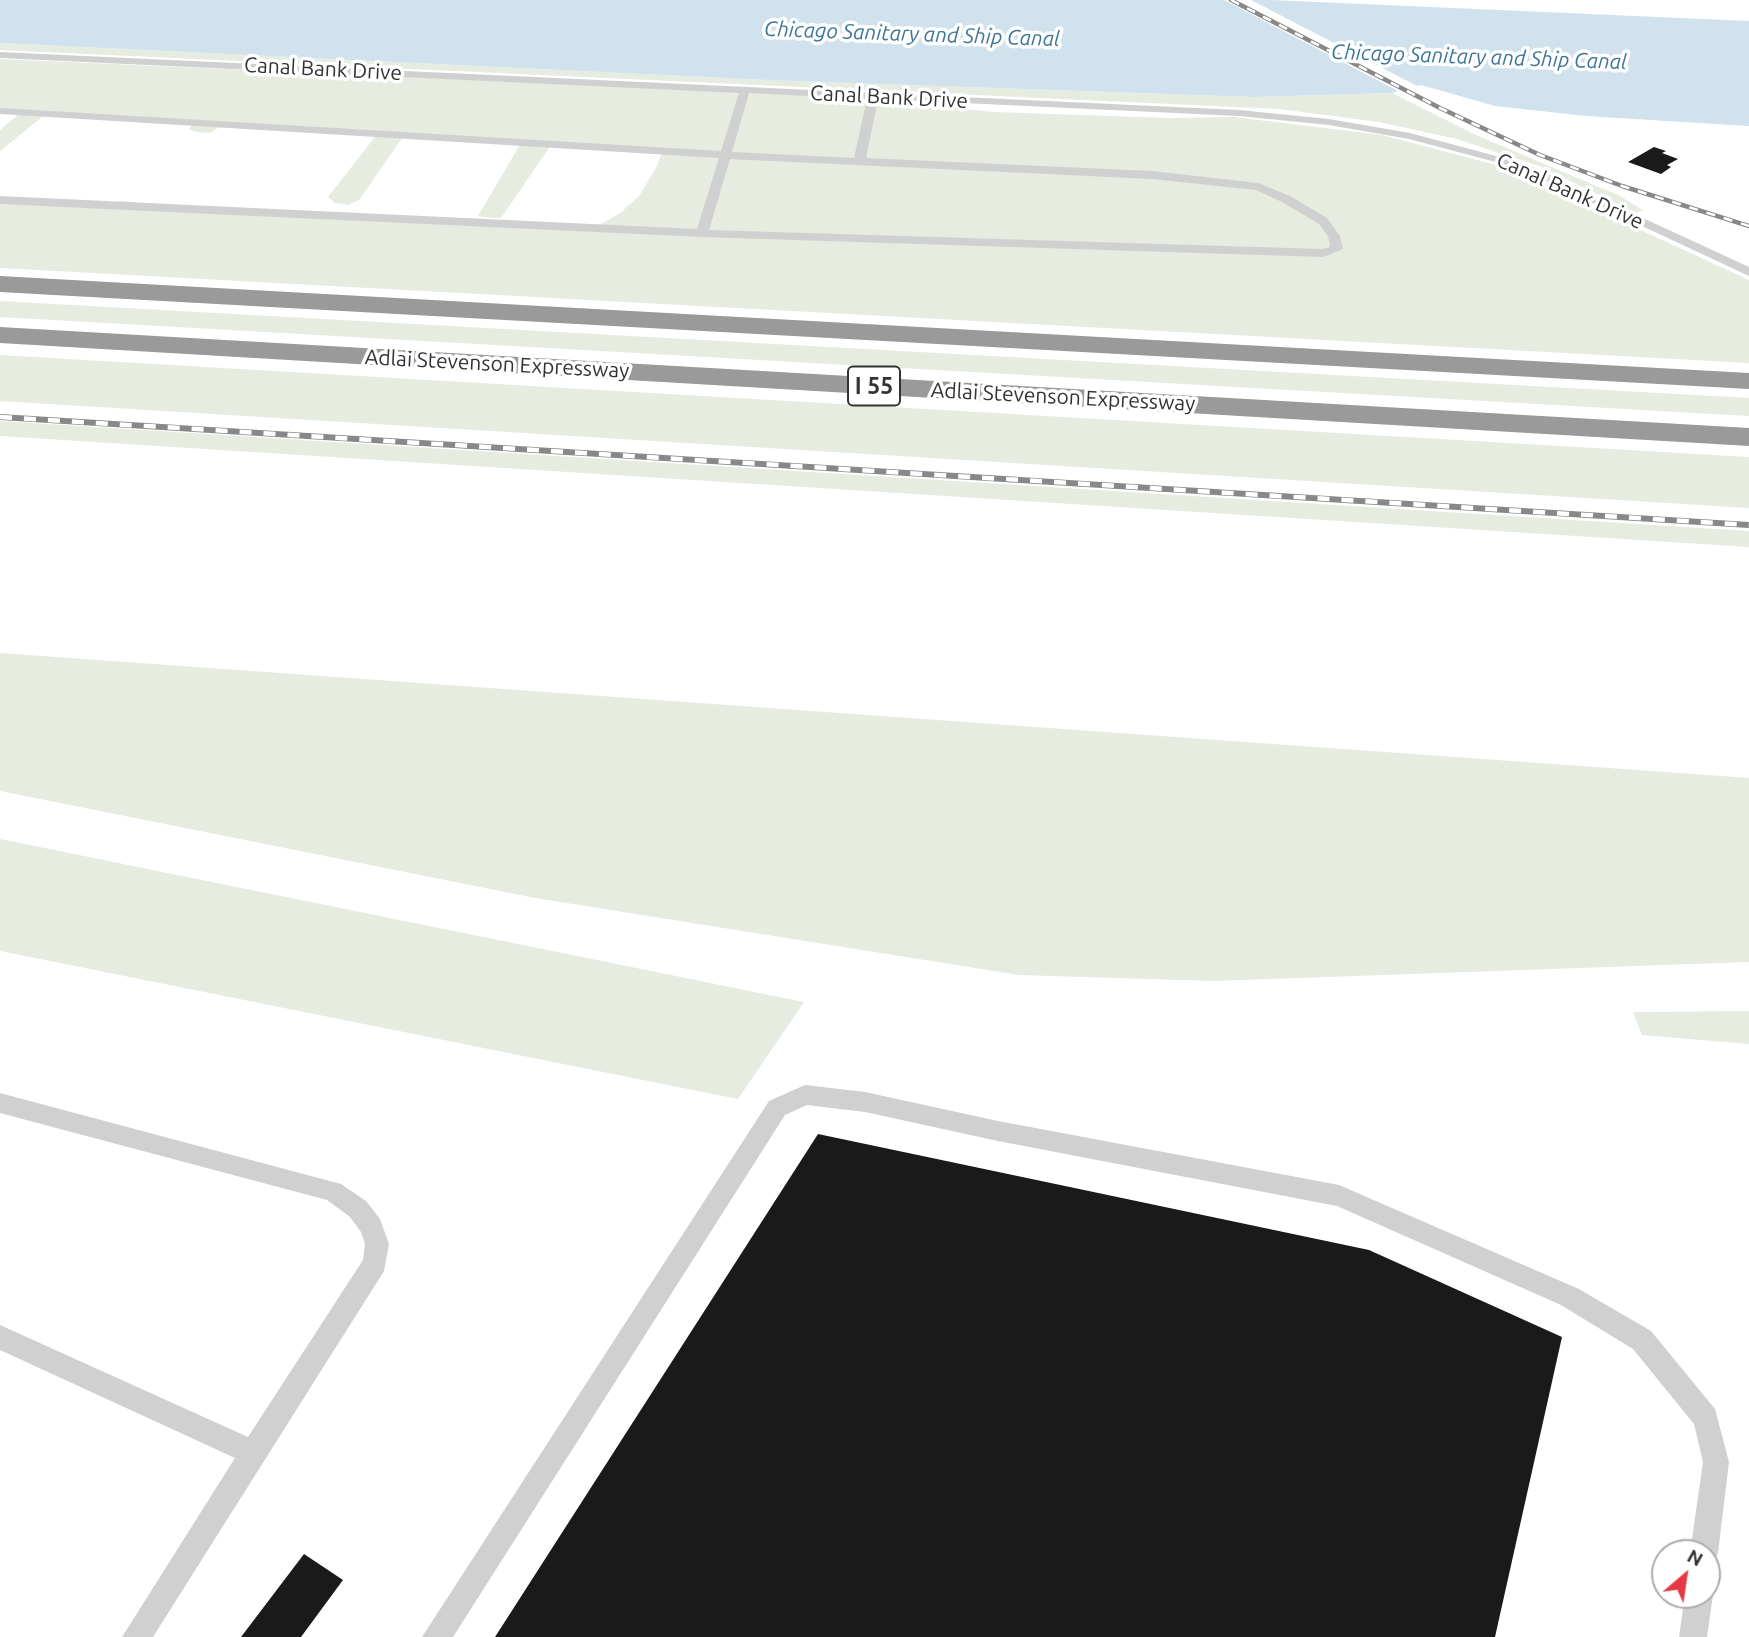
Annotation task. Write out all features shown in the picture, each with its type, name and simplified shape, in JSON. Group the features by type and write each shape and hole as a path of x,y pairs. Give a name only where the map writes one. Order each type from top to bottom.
{"highway":[{"name":"I 55","path":"0,284 1749,381"},
{"name":"Adlai Stevenson Expressway","path":"0,335 1749,437"}],"lane":[{"name":"Canal Bank Drive","path":"0,55 1240,113 1371,128 1522,166 1749,272"},
{"path":"702,233 723,155 745,90"},
{"path":"859,162 873,96"},
{"path":"0,111 723,155 1152,175 1258,187 1322,220 1334,236 1336,249 1323,253 702,233 0,200"},
{"path":"436,1637 777,1108 805,1095 864,1102 998,1131 1339,1196 1570,1297 1642,1340 1706,1418 1716,1462 1706,1539"},
{"path":"0,1103 333,1191 358,1209 372,1227 377,1244 375,1263 136,1637"},
{"path":"0,1337 255,1454"},
{"path":"1693,1637 1697,1609"}],"shaded area":[{"path":"0,43 768,80 1253,97 1392,93 1476,135 1618,195 1643,210 1636,213 1539,166 1457,139 1379,122 1279,109 0,50"},
{"path":"0,59 851,97 994,112 1169,118 1234,117 1382,135 1504,167 1749,280 1749,363 0,268 0,204 92,208 120,201 134,202 148,209 589,230 619,214 639,196 656,168 663,150 553,142 501,218 492,218 478,216 522,141 405,134 359,200 348,205 335,203 328,197 378,133 224,124 210,133 189,129 195,121 47,113 0,151 0,130 21,112 0,111"},
{"path":"0,301 1749,398 1749,416 0,317"},
{"path":"0,355 1749,457 1749,508 0,401"},
{"path":"0,421 1749,531 1749,547 0,436"},
{"path":"0,653 1749,778 1749,962 1214,981 1019,975 535,898 0,791"},
{"path":"0,839 804,1002 738,1099 0,951"},
{"path":"1749,1011 1749,1044 1642,1035 1633,1012"}],"water":[{"name":"Chicago Sanitary and Ship Canal","path":"0,0 1271,0 1749,21 1749,126 1586,116 1495,106 1421,85 1392,93 1253,97 768,80 0,43"}],"pier":[{"path":"1224,0 1251,0 1419,87 1400,92"}],"building":[{"path":"1654,147 1678,159 1667,165 1671,167 1661,174 1628,162"},
{"path":"818,1134 1369,1250 1562,1337 1495,1637 495,1637"},
{"path":"304,1554 343,1580 301,1637 241,1637"}],"railway":[{"path":"1231,0 1440,108 1540,155 1622,186 1749,226"},
{"path":"0,417 1749,525"}]}
